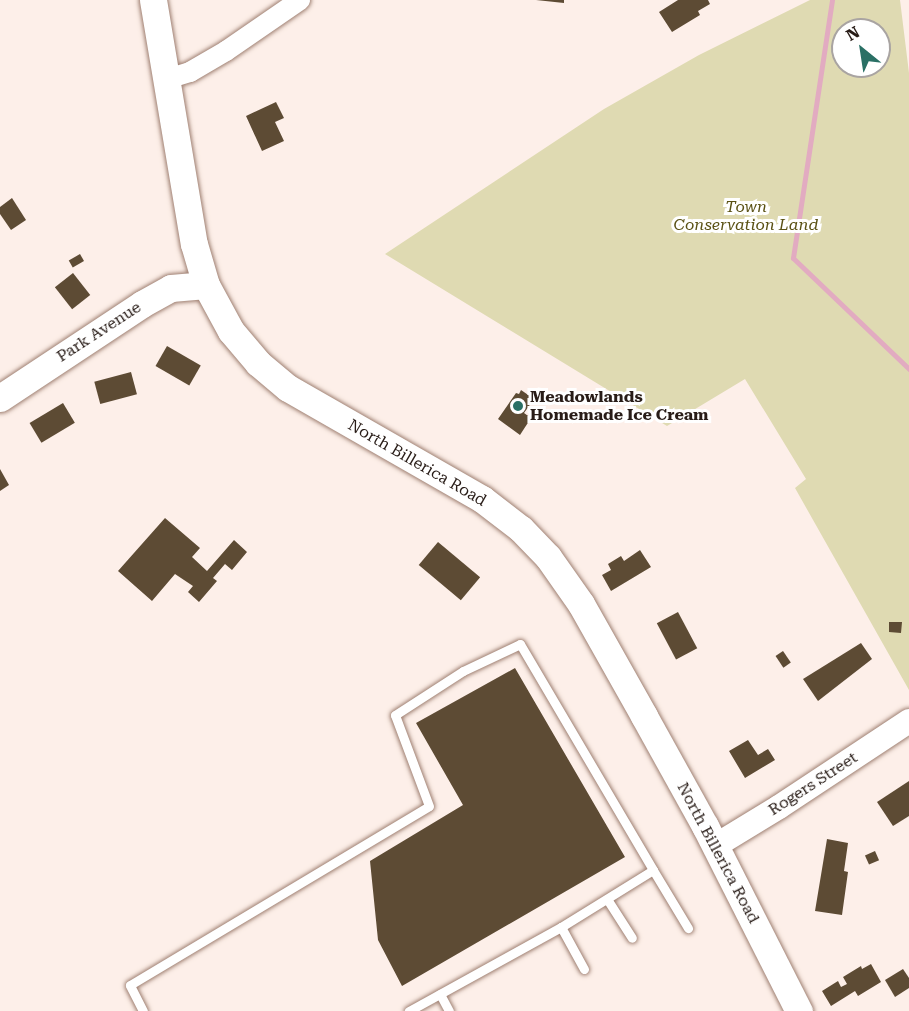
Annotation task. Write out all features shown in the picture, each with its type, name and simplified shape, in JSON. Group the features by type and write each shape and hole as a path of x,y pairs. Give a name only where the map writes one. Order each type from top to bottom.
{"main road":[{"name":"North Billerica Road","path":"153,0 194,244 206,285 231,331 258,363 288,388 482,499 521,529 548,557 581,604 715,846 799,1011"},
{"name":"Park Avenue","path":"0,398 142,304 171,288 206,285"}],"street":[{"path":"167,79 190,72 300,0"},
{"name":"Rogers Street","path":"715,846 779,807 909,721"}],"lane":[{"path":"142,1011 130,985 429,806 395,715 463,671 520,644 688,928"},
{"path":"408,1011 561,927 653,870"},
{"path":"607,899 632,938"},
{"path":"561,927 584,969"},
{"path":"440,994 449,1011"}],"green space":[{"name":"Town Conservation Land","path":"810,0 900,0 909,73 909,690 795,488 806,479 745,379 667,426 385,254 604,109 699,55"}],"building":[{"path":"536,0 564,0 564,3"},
{"path":"678,0 708,0 710,4 698,11 700,15 672,32 659,12"},
{"path":"276,102 284,118 275,122 284,141 262,151 246,116"},
{"path":"12,198 26,220 11,230 0,214 0,207"},
{"path":"80,254 84,261 73,267 69,260"},
{"path":"73,273 90,295 72,309 55,287"},
{"path":"167,346 201,366 189,385 156,366"},
{"path":"131,372 137,394 100,404 94,382"},
{"name":"Meadowlands Homemade Ice Cream","path":"521,390 534,399 524,413 531,418 520,435 498,419 516,393 519,394"},
{"path":"63,403 75,423 41,443 30,423"},
{"path":"0,469 9,485 0,491"},
{"path":"165,518 200,548 192,557 207,571 234,540 247,552 232,570 225,564 213,578 217,581 199,602 188,592 193,586 175,574 152,601 118,571"},
{"path":"438,542 480,577 461,600 419,565"},
{"path":"640,550 651,567 611,591 602,575 611,570 608,564 621,556 624,561"},
{"path":"678,612 697,648 676,659 657,623"},
{"path":"889,622 902,622 901,633 889,632"},
{"path":"861,643 872,659 818,701 803,679"},
{"path":"783,651 791,663 783,668 776,656"},
{"path":"515,668 625,857 402,986 378,940 370,861 463,805 416,723"},
{"path":"748,740 758,755 768,749 775,760 745,778 729,751"},
{"path":"909,781 909,816 893,826 877,802"},
{"path":"827,839 848,843 844,871 848,872 842,915 815,911"},
{"path":"875,851 879,860 869,865 865,855"},
{"path":"871,964 881,982 858,996 855,991 831,1006 822,991 838,981 841,987 847,984 843,977 861,966 862,969"},
{"path":"903,969 909,978 909,988 895,997 885,980"}],"waterway":[{"path":"832,0 793,258 909,369"}],"place":[{"name":"Meadowlands Homemade Ice Cream","path":"518,406"}]}
